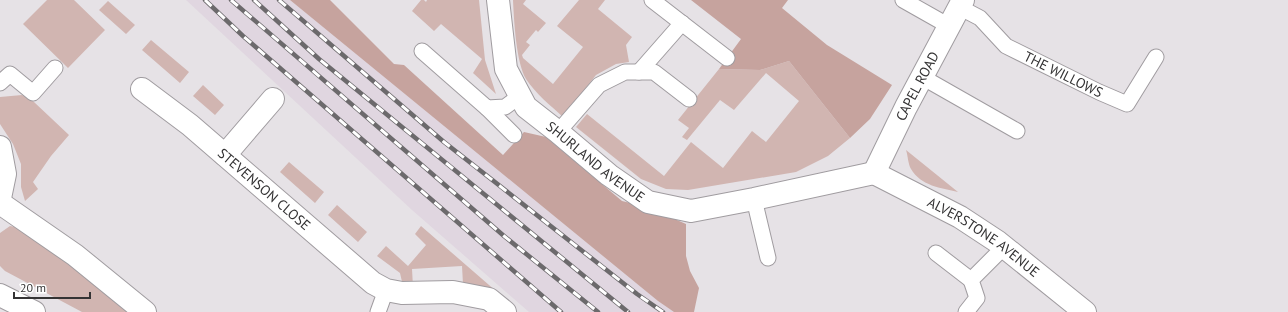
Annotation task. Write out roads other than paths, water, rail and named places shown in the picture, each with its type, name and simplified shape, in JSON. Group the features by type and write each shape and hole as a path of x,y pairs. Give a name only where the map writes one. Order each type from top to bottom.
{"street":[{"name":"SHURLAND AVENUE","path":"498,0 506,69 526,108 558,132 609,175 648,202 691,211 874,173"},
{"name":"CAPEL ROAD","path":"874,173 961,3"},
{"name":"STEVENSON CLOSE","path":"142,89 190,125 374,283 386,290 409,294 453,292 490,299 505,312"},
{"path":"225,155 273,99"},
{"path":"0,147 5,174 0,198"},
{"name":"ALVERSTONE AVENUE","path":"874,173 960,217 1004,247 1085,312"},
{"path":"0,203 76,255 145,312"},
{"path":"0,295 34,312"}],"lane":[{"path":"652,0 727,58"},
{"path":"903,0 949,26"},
{"name":"THE WILLOWS","path":"961,3 980,18 1006,46 1099,92 1127,104 1156,57"},
{"path":"639,72 682,23"},
{"path":"422,51 487,108 514,135"},
{"path":"0,83 10,74 33,93 56,68"},
{"path":"558,132 599,86 625,72 654,72 689,99"},
{"path":"922,77 1017,131"},
{"path":"487,108 504,107 520,96"},
{"path":"754,199 768,258"},
{"path":"971,280 1004,247"},
{"path":"936,253 971,280 977,298 966,312"},
{"path":"378,312 386,290"}],"railway":[{"path":"205,0 243,36 561,312"},
{"path":"231,0 504,236 598,312"},
{"path":"254,0 319,59 628,312"},
{"path":"279,0 444,142 637,294 663,312"}]}
